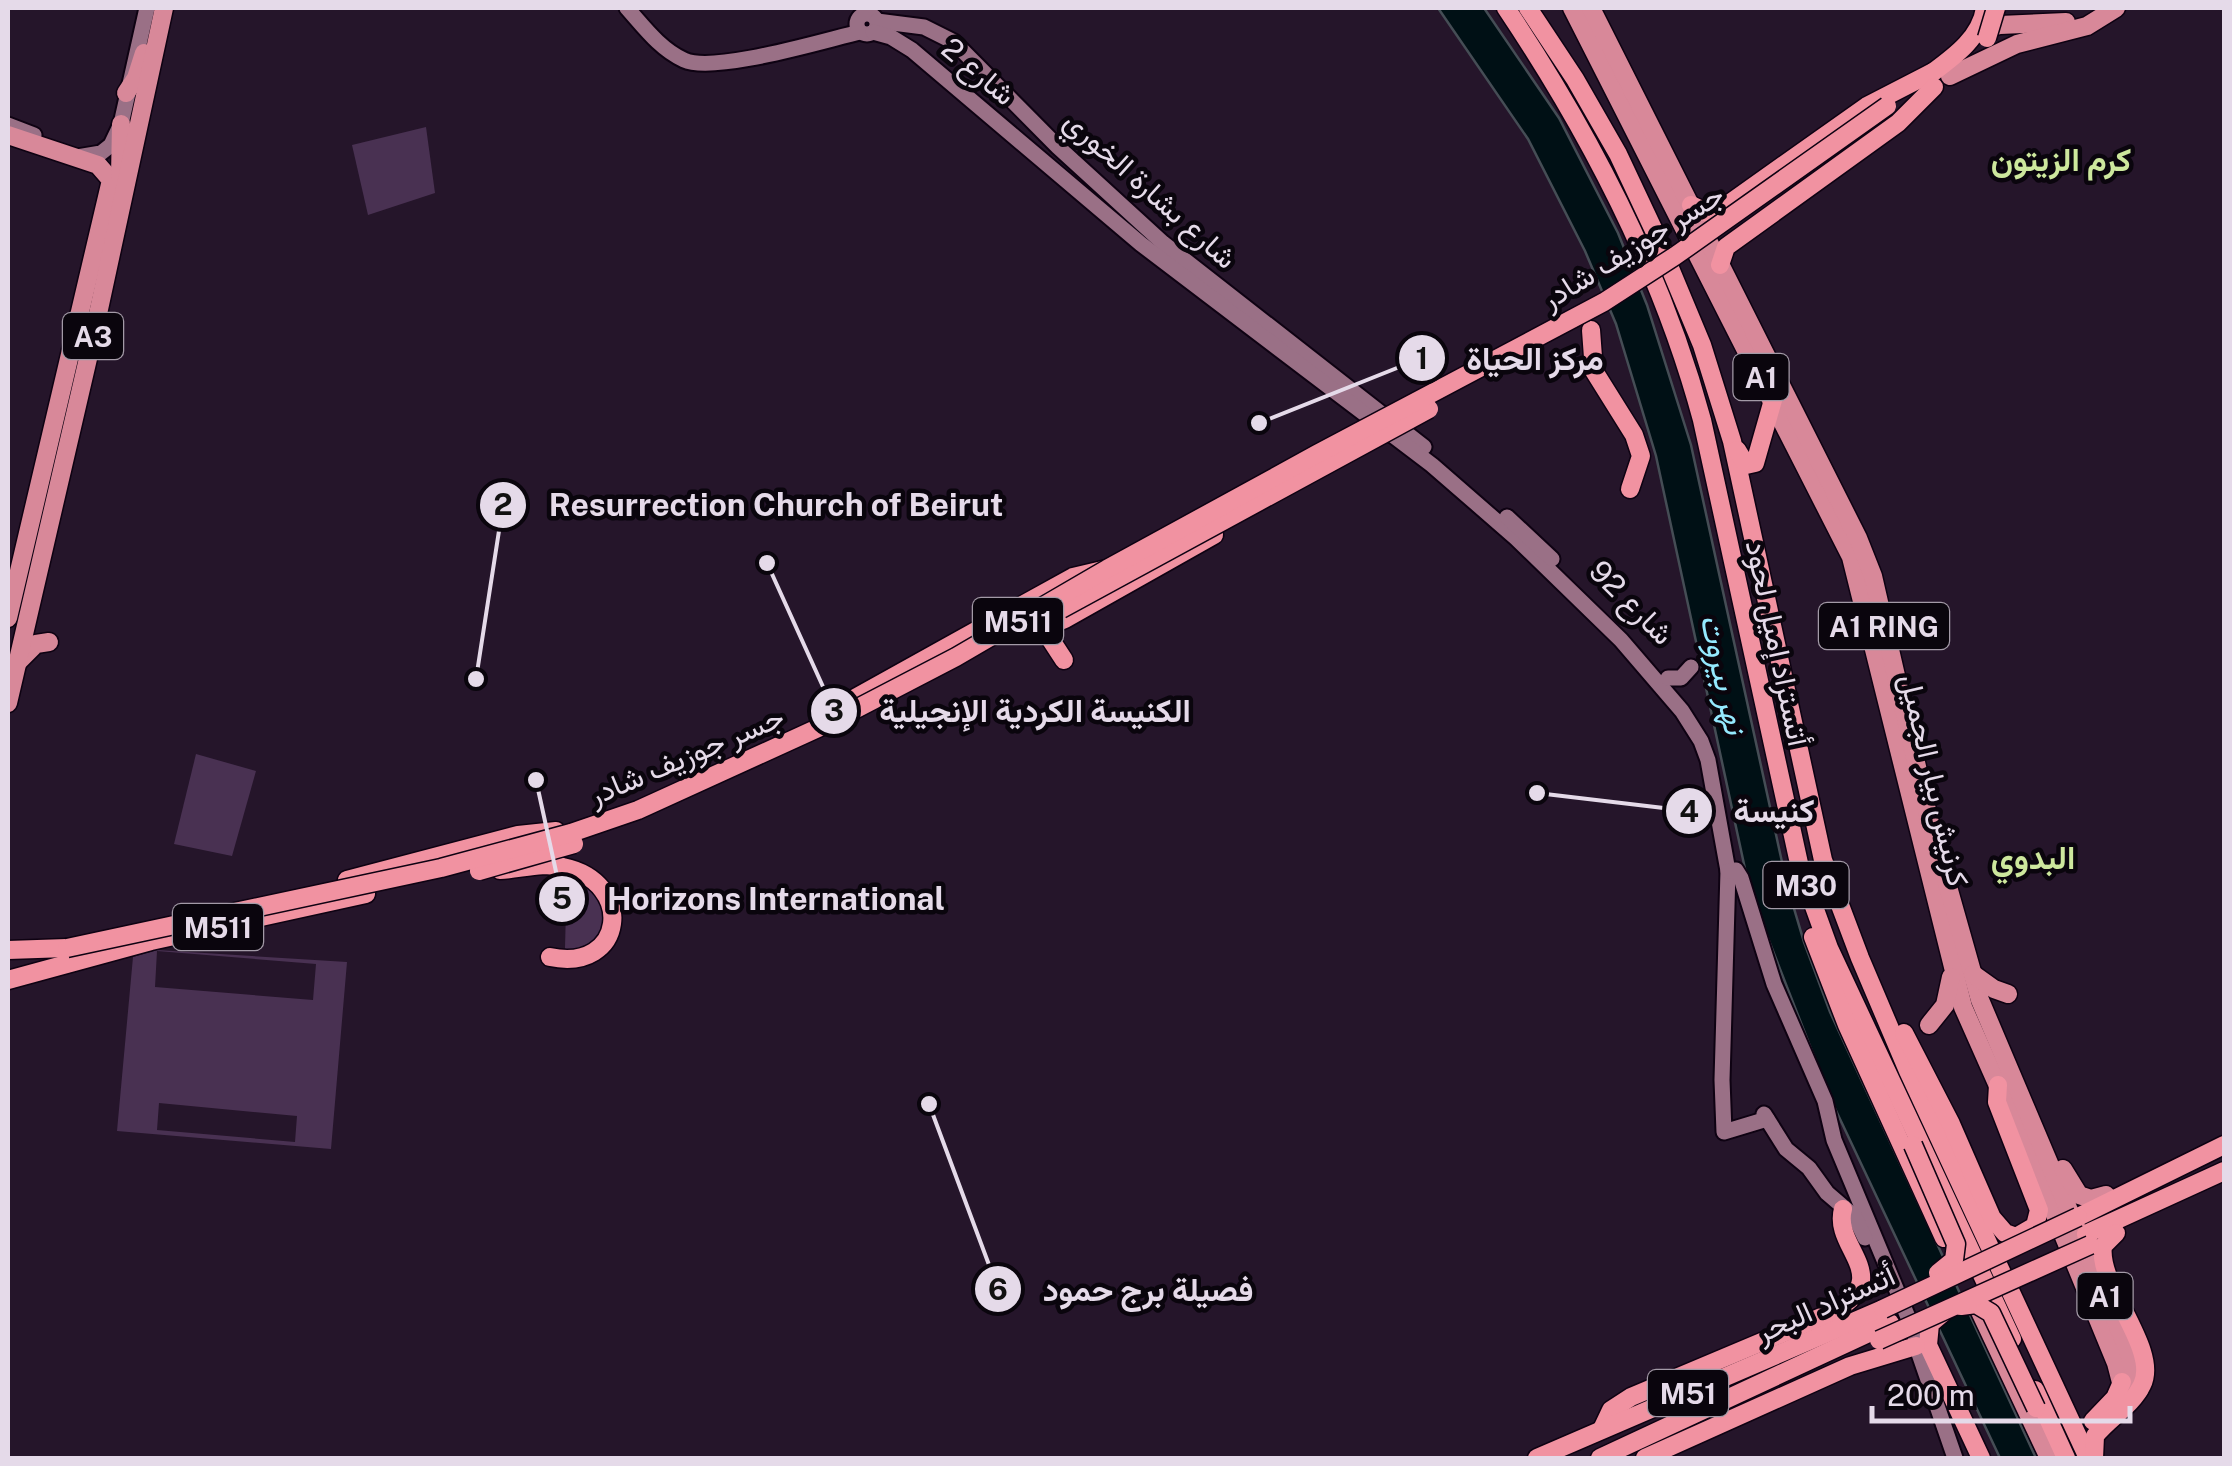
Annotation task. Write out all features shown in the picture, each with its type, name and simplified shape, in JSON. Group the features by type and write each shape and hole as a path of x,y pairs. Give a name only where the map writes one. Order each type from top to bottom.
{"highway":[{"name":"أتستراد إميل لحود","path":"1506,8 1567,102 1602,166 1641,246 1669,318 1702,420 1800,868 1830,948 1980,1291 2066,1458"},
{"name":"أتستراد إميل لحود","path":"1528,8 1603,127 1657,237 1702,345 1732,441 1823,860 1908,1070 2072,1425 2091,1458"},
{"name":"كرنيش بيار الجميل","path":"1572,8 1851,557 1963,1008 2005,1081"},
{"name":"كرنيش بيار الجميل","path":"1591,8 1858,538 1873,576 1930,823 2005,1081"},
{"path":"1982,32 1984,8"},
{"path":"1720,266 1726,247 1898,124 1982,32 1996,8"},
{"path":"1982,32 2000,24 2066,22 2098,8"},
{"path":"1691,205 1706,212 1723,208 1867,106 2017,44 2087,26 2116,8"},
{"path":"126,93 136,78 158,10"},
{"name":"A3","path":"17,619 124,196 158,10"},
{"name":"جسر جوزيف شادر","path":"70,955 320,893 491,856 571,833 638,810 829,723 956,656 1107,568 1604,302 1939,78"},
{"name":"جسر جوزيف شادر","path":"70,955 151,942 546,854 794,752 1594,323 1890,111"},
{"path":"121,124 124,196"},
{"name":"A3","path":"8,135 103,168 112,180 17,619 17,664 8,703"},
{"path":"1594,323 1584,345 1586,366 1633,441 1632,482"},
{"path":"1732,441 1744,464 1755,463 1772,400"},
{"path":"1030,634 1059,622 1228,526 1270,494"},
{"path":"837,708 1073,577 1107,568"},
{"path":"1746,629 1753,616 1764,622 1786,682"},
{"path":"17,619 49,642 36,644 17,664"},
{"path":"1059,622 1049,636 1064,660"},
{"path":"320,893 345,880 552,831"},
{"path":"484,870 556,865 584,874 600,886 612,905 613,919 604,944 588,956 555,958"},
{"path":"1800,868 1805,915 1836,1001 1980,1291 2016,1386 2049,1458"},
{"path":"1844,916 1951,1124 1992,1218 2008,1235 2082,1226 2116,1233"},
{"path":"8,950 70,955"},
{"path":"8,980 70,955"},
{"path":"1929,1025 1945,1006 1953,967"},
{"path":"1972,974 2008,994"},
{"path":"1938,1272 2024,1235 2036,1224 2039,1210 1996,1102 2005,1081"},
{"name":"A1 RING","path":"2005,1081 2033,1101 2073,1189 2087,1198 2106,1195"},
{"name":"A1","path":"2005,1081 2053,1210 2130,1386"},
{"path":"1884,1310 1954,1260 1956,1244 1912,1135"},
{"name":"M51","path":"2082,1226 2166,1173 2224,1145"},
{"name":"M51","path":"2082,1226 2224,1172"},
{"path":"1981,1458 1926,1338 1930,1324 2082,1226 2106,1195 2153,1173 2166,1173"},
{"path":"2072,1425 2079,1428 2093,1422 2115,1398 2146,1374 2103,1262 2103,1246 2116,1233 2168,1208 2200,1183"},
{"path":"1602,1430 1611,1410 1631,1397 1833,1312 1850,1300 1862,1276 1842,1222 1843,1208"},
{"name":"أتستراد البحر","path":"1600,1458 1689,1418 1884,1310 2082,1226"},
{"path":"1689,1418 1702,1422 1878,1340 1951,1309 1976,1304 1990,1313 2036,1408 2066,1458"},
{"name":"أتستراد البحر","path":"1537,1458 1838,1326 1856,1311 1884,1310"},
{"path":"1644,1458 1850,1366 1916,1346"},
{"path":"2091,1458 2095,1436 2124,1408 2130,1386"}],"main road":[{"name":"شارع بشارة الخوري","path":"626,8 658,42 687,62 695,63 748,58 865,22 924,27 943,34 1163,243 1380,419"},
{"name":"شارع 2","path":"865,22 912,50 1224,310 1380,419"},
{"path":"79,158 107,150 121,124 126,93"},
{"name":"A3","path":"8,125 79,158"},
{"path":"1030,149 1040,142 1043,130"},
{"path":"1044,162 1047,154 1058,146"},
{"name":"شارع 92","path":"1380,419 1524,532 1668,678 1702,722 1714,760 1724,828"},
{"name":"شارع 92","path":"1380,419 1516,538 1660,683 1701,741 1732,870 1729,1127 1764,1115 1786,1149 1809,1168 1826,1193 1843,1208"},
{"path":"1668,678 1681,678 1691,667"},
{"path":"1732,870 1774,984 1826,1101 1834,1140 1915,1334 1956,1458"},
{"path":"1843,1208 1859,1224 1908,1338 1916,1346"}],"shaded area":[{"path":"426,127 435,193 368,215 352,145"},
{"path":"196,754 256,771 232,856 174,844"},
{"path":"567,871 587,881 607,912 595,940 568,952 565,948"},
{"path":"157,950 347,962 331,1149 117,1131 133,957","holes":["157,951 316,964 313,1000 155,987","159,1103 297,1116 295,1142 157,1130"]}],"water":[{"name":"نهر بيروت","path":"1438,8 1484,8 1559,118 1618,233 1647,305 1691,445 1787,885 1804,942 1830,1012 2036,1458 2000,1458 1831,1100 1750,892 1656,456 1616,324 1585,251 1528,139"}],"place":[{"name":"مركز الحياة","path":"1259,423"},
{"name":"الكنيسة الكردية الإنجيلية","path":"767,563"},
{"name":"Resurrection Church of Beirut","path":"476,679"},
{"name":"Horizons International","path":"536,780"},
{"name":"كنيسة","path":"1537,793"},
{"name":"فصيلة برج حمود","path":"929,1104"}],"district":[{"name":"كرم الزيتون","path":"2061,159"},
{"name":"البدوي","path":"2033,857"}]}
